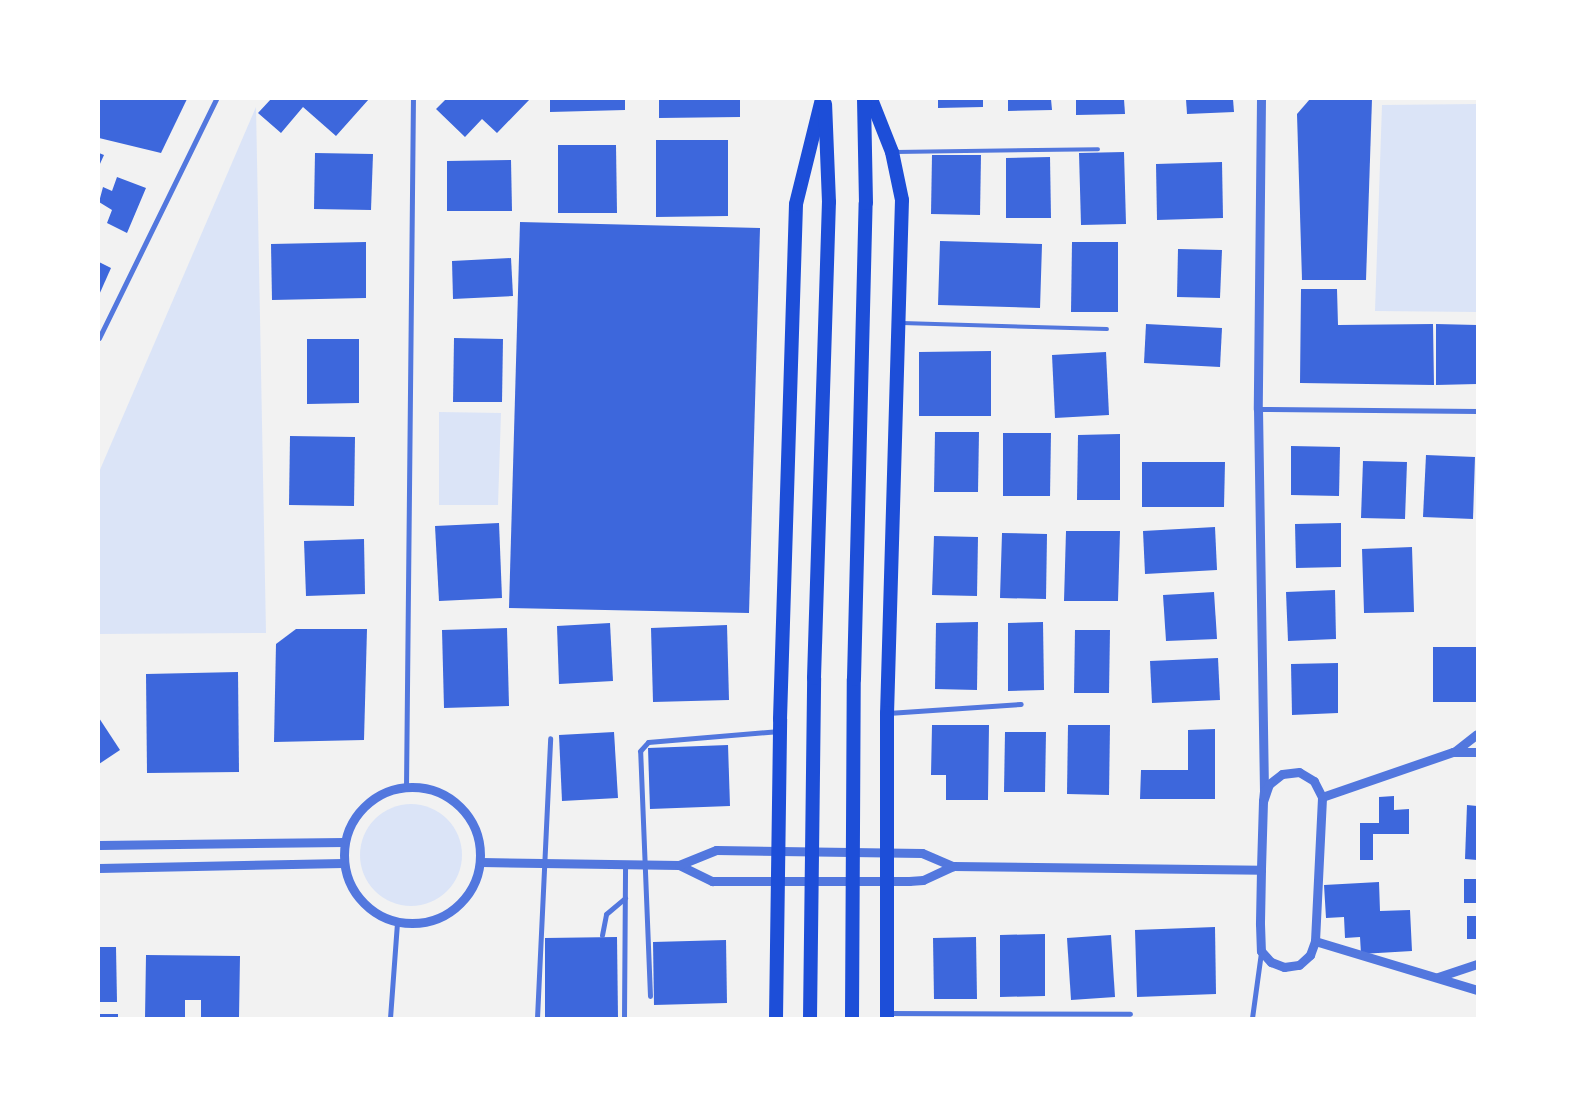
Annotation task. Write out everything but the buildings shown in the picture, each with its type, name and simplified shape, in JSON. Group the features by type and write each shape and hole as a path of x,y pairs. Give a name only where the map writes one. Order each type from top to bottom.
{"highway":[{"path":"810,1018 814,678 829,202 824,99"},
{"path":"776,1018 780,880 780,731 796,204 824,99"},
{"path":"852,1018 854,680 866,203 864,99"},
{"path":"871,99 892,152 902,200 887,713 889,853 887,1016"}],"street":[{"path":"99,338 216,99"},
{"path":"406,787 413,99"},
{"path":"1252,1018 1261,951 1263,801 1258,409 1261,99"},
{"path":"1258,409 1477,411"},
{"path":"887,713 1022,704"},
{"path":"650,996 647,864 640,752 648,742 780,731"},
{"path":"1322,797 1453,752 1477,734"},
{"path":"537,1018 550,738"},
{"path":"1453,752 1477,752"},
{"path":"1261,951 1270,962 1284,967 1298,964 1310,955 1315,941 1322,797 1314,781 1299,772 1282,774 1269,784 1263,801"},
{"path":"406,787 444,794 456,802 473,822 481,862 478,874 460,904 441,918 418,923 397,922 377,914 357,895 346,876 343,863 344,842 361,812 373,800 406,787"},
{"path":"99,845 344,842"},
{"path":"481,862 544,865 679,865 716,850 922,853 952,866 1261,870"},
{"path":"99,868 343,863"},
{"path":"624,1018 625,865"},
{"path":"679,865 712,881 923,880 952,866"},
{"path":"602,935 606,914 625,898"},
{"path":"390,1018 397,922"},
{"path":"1315,941 1477,990"},
{"path":"1438,977 1477,964"},
{"path":"887,1016 1130,1014"}],"lane":[{"path":"892,152 1098,149"},
{"path":"898,323 1107,329"}],"shaded area":[{"path":"1477,104 1477,312 1375,311 1382,105"},
{"path":"256,107 266,633 99,634 99,472"},
{"path":"439,412 501,413 498,505 439,505"},
{"path":"411,804 421,805 440,812 454,826 461,845 461,865 454,884 440,898 421,905 411,906 401,905 382,898 368,884 361,865 360,855 361,845 368,826 382,812 401,805"}]}
